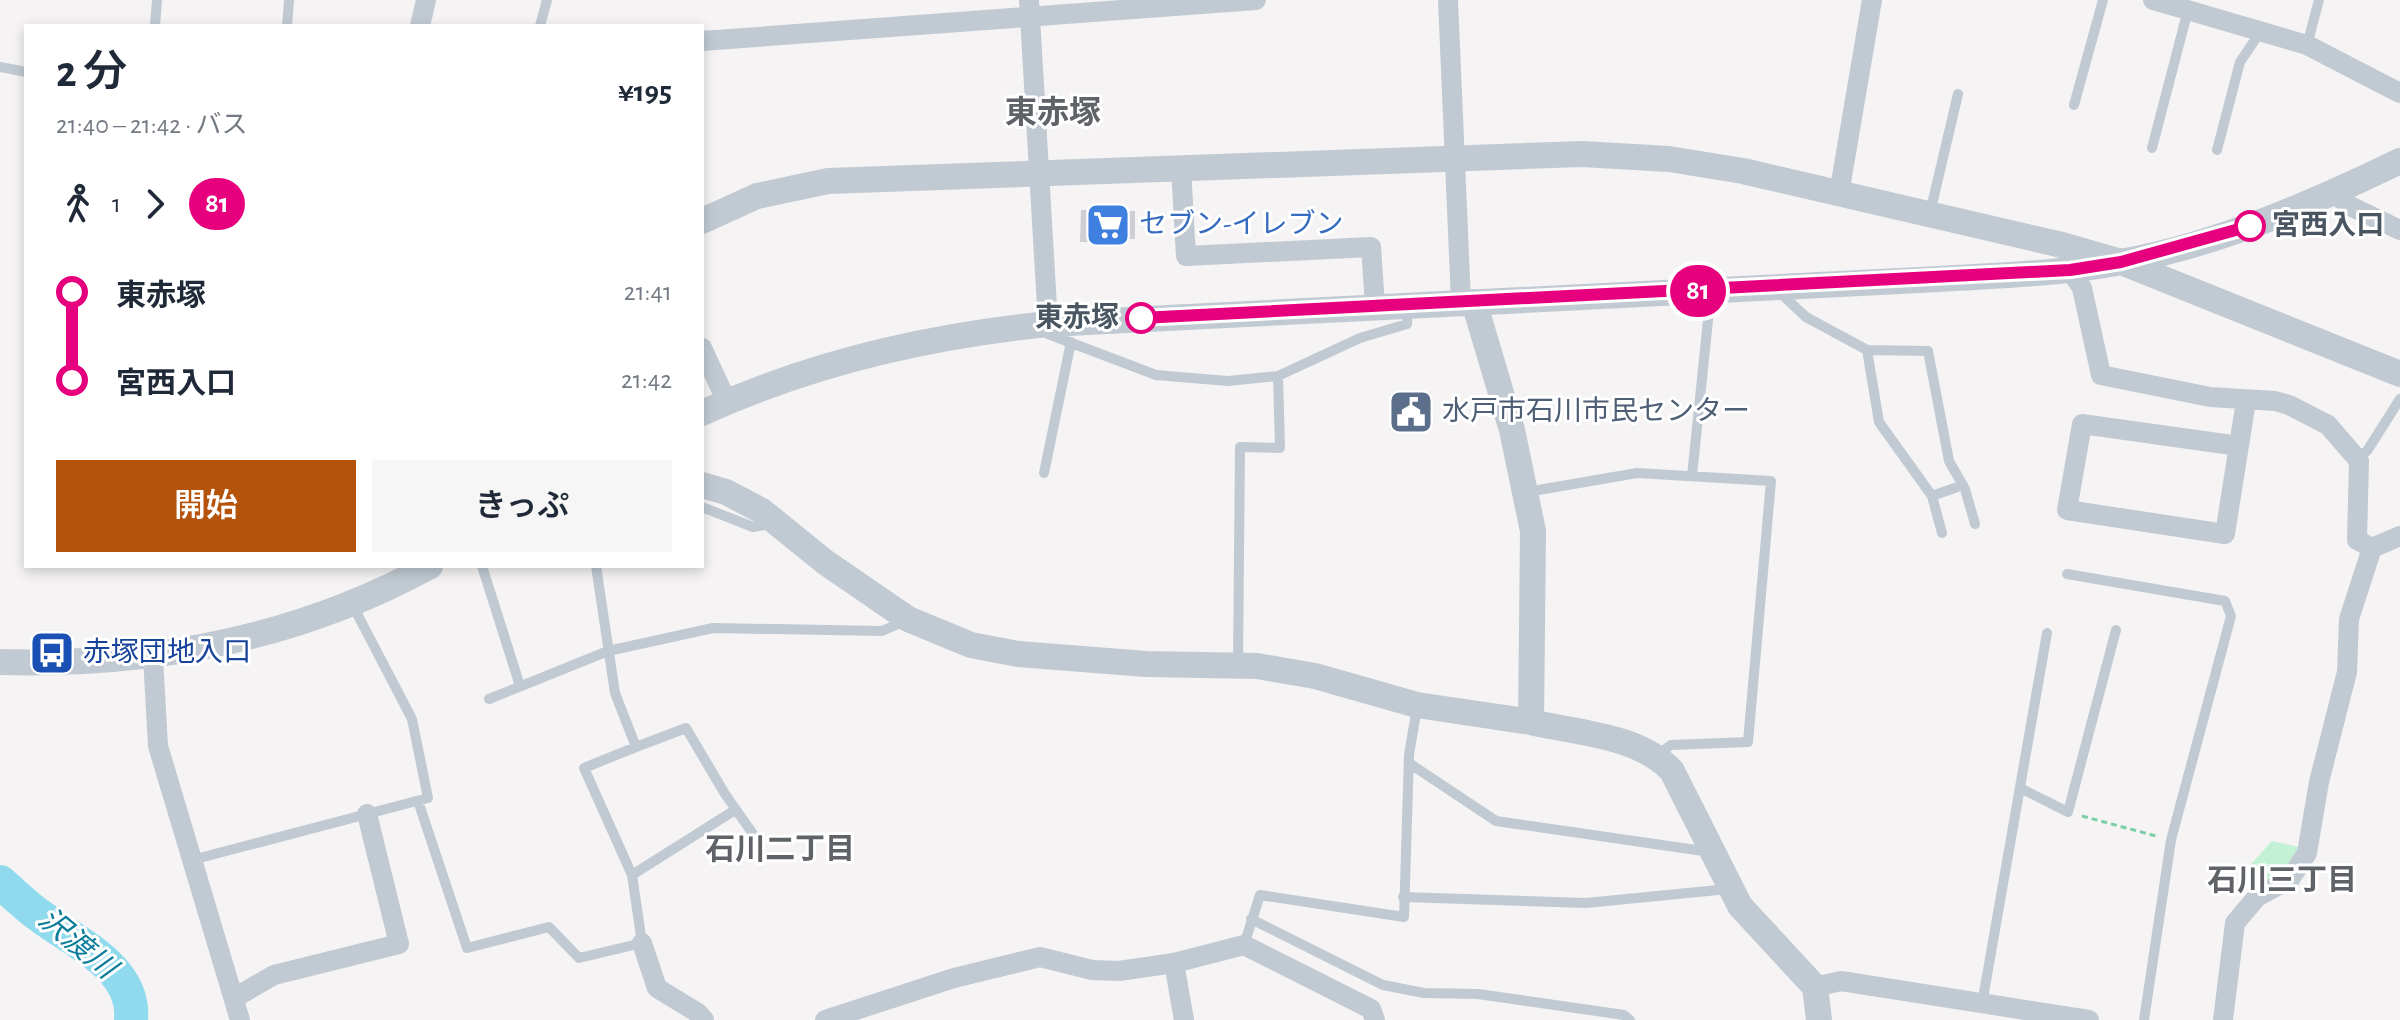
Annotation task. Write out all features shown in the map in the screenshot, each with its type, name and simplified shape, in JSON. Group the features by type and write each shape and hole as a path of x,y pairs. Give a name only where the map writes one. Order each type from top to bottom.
{"street":[{"path":"420,24 426,0"},
{"path":"704,41 1029,8 1256,0"},
{"path":"1448,0 1455,158 1468,302 1527,492 1533,531 1531,722"},
{"path":"1839,194 1872,0"},
{"path":"2153,0 2307,45 2400,93"},
{"path":"1029,8 1048,324"},
{"path":"704,220 757,196 828,181 1582,154 1669,159 1743,171 2121,262 2400,374"},
{"path":"704,412 836,364 917,343 1048,324 2070,270 2121,262 2248,227 2334,193 2400,161"},
{"path":"1181,168 1186,256 1371,247 1375,306"},
{"path":"2334,193 2348,205 2400,230"},
{"path":"2070,270 2082,288 2101,375 2246,401 2275,401 2328,425 2359,461 2357,540 2372,548"},
{"path":"704,352 727,402"},
{"path":"2239,446 2082,424 2067,510 2225,534 2239,446 2246,401"},
{"path":"704,486 726,492 776,523 908,619 971,645 1018,654 1146,664 1238,665 1315,676 1417,705 1531,722 1637,747 1657,755 1672,771 1740,906 1815,987 1819,1020"},
{"path":"2223,1020 2235,923 2257,897 2290,879 2307,853 2319,782 2347,672 2349,619 2372,548 2400,536"},
{"path":"0,662 75,663 153,657 232,642 287,627 426,568"},
{"path":"153,657 158,746 240,1020"},
{"path":"234,998 274,975 399,944 367,814"},
{"path":"642,943 657,988 698,1013 704,1020"},
{"path":"825,1020 954,978 1040,957 1106,971 1174,963 1244,945 1371,1009 1375,1020"},
{"path":"1174,963 1184,1020"},
{"path":"1815,987 1841,981 1981,1012 2089,1020"}],"lane":[{"path":"155,24 157,0"},
{"path":"287,24 289,0"},
{"path":"541,24 547,0"},
{"path":"2074,105 2103,0"},
{"path":"2307,45 2319,0"},
{"path":"2152,148 2188,10"},
{"path":"2217,150 2240,62 2261,31"},
{"path":"0,67 24,72"},
{"path":"1930,215 1958,94"},
{"path":"1774,287 1806,317 1867,350 1928,351 1949,461 1963,485 1975,524"},
{"path":"1692,476 1711,290"},
{"path":"1048,324 1048,334 1156,375 1228,381 1278,376 1360,338 1407,324 1408,305"},
{"path":"1044,473 1071,342"},
{"path":"1867,350 1879,422 1932,496 1942,533"},
{"path":"1238,665 1240,447 1280,448 1278,376"},
{"path":"2355,457 2367,451 2400,399"},
{"path":"1527,492 1637,473 1771,481 1748,742 1671,745 1657,755"},
{"path":"1932,496 1963,485"},
{"path":"704,508 753,527 776,523"},
{"path":"483,568 520,686"},
{"path":"596,568 615,693 636,747"},
{"path":"2067,574 2225,601 2231,616 2171,840 2144,1020"},
{"path":"192,860 428,798 412,719 351,602"},
{"path":"489,699 608,651 713,628 882,631 908,619"},
{"path":"2020,788 2068,812 2116,630"},
{"path":"1981,1012 2047,633"},
{"path":"1244,945 1260,895 1404,917 1409,763 1417,705"},
{"path":"418,801 467,948 549,927 579,958 642,943 632,875 584,768 686,728 735,810 760,844"},
{"path":"1409,763 1496,821 1712,853"},
{"path":"632,875 735,810"},
{"path":"1403,897 1571,903 1730,889"},
{"path":"1251,919 1383,985 1424,993 1478,994 1624,1015 1630,1020"}],"path":[{"path":"2068,812 2171,840"}],"green space":[{"path":"2272,841 2299,847 2286,872 2258,886 2246,870"}],"building":[{"name":"セブン-イレブン","path":"1081,210 1135,211 1135,239 1125,239 1125,242 1080,242"}],"waterway":[{"name":"沢渡川","path":"0,882 115,972 130,1002 131,1020"}],"bus line":[{"name":"81","path":"1141,318 2070,270 2121,262 2250,226"}],"place":[{"name":"セブン-イレブン","path":"1108,225"},
{"name":"宮西入口","path":"2250,226"},
{"name":"東赤塚","path":"1141,318"},
{"name":"水戸市石川市民センター","path":"1411,412"},
{"name":"赤塚団地入口","path":"52,653"}],"district":[{"name":"東赤塚","path":"1053,113"},
{"name":"石川二丁目","path":"780,850"},
{"name":"石川三丁目","path":"2282,881"}]}
